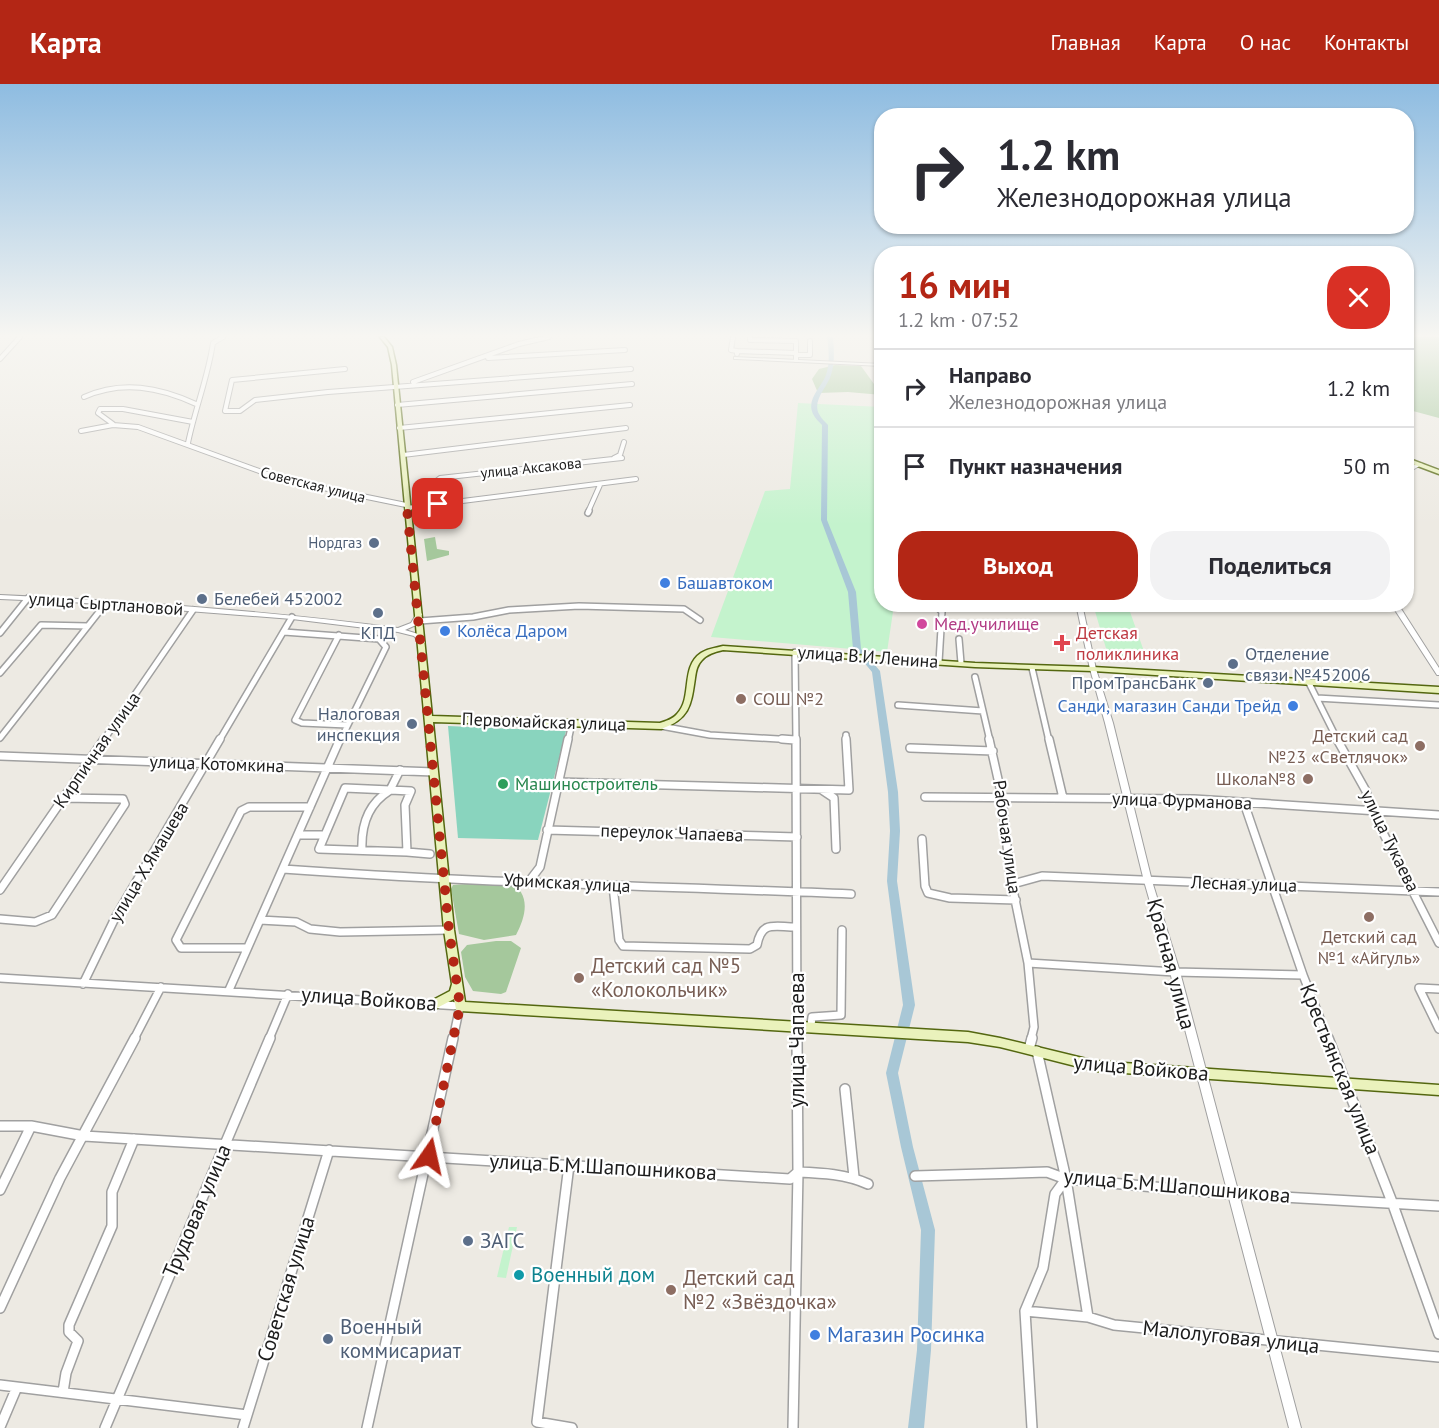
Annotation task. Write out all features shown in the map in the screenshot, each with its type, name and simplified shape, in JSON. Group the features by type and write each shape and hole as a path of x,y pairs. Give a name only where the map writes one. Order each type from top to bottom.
{"main road":[{"path":"397,400 449,930 460,1006"},
{"path":"1414,462 1439,472"},
{"name":"улица В.И.Ленина","path":"661,726 672,722 684,711 692,669 704,653 723,648 1032,668 1093,669 1439,690"},
{"name":"Первомайская улица","path":"428,719 661,726"},
{"path":"435,1004 454,994 457,982"},
{"path":"457,982 463,997 486,1007"},
{"name":"улица Войкова","path":"460,1006 878,1030 1004,1041 1063,1060 1095,1066 1439,1090"}],"street":[{"path":"185,400 196,404"},
{"path":"188,443 198,400"},
{"path":"228,400 225,411 240,411 258,400"},
{"path":"397,405 451,400"},
{"path":"399,428 630,405"},
{"path":"113,425 99,413 100,409 120,407 167,421 193,422"},
{"path":"81,432 113,425"},
{"name":"Советская улица","path":"113,425 138,428 188,443 284,480 406,507 636,479"},
{"path":"403,454 626,428"},
{"path":"610,459 620,455 624,442"},
{"name":"улица Аксакова","path":"438,504 435,482 440,478 622,458"},
{"path":"1414,467 1420,464"},
{"path":"588,513 600,484"},
{"name":"улица Сыртлановой","path":"0,597 292,617 398,630 416,635 422,642"},
{"path":"0,633 28,598"},
{"path":"0,738 106,603"},
{"path":"398,630 414,624 419,617 473,617 509,610 579,606 684,609 700,620"},
{"name":"Кирпичная улица","path":"0,890 193,609"},
{"path":"939,662 942,612"},
{"name":"Красная улица","path":"1081,612 1126,799 1175,972 1295,1428"},
{"path":"1399,612 1439,673"},
{"name":"улица Х.Ямашева","path":"83,984 116,916 292,617"},
{"path":"0,673 41,625 88,626"},
{"path":"229,990 327,768 386,647 379,639 284,632"},
{"path":"339,635 295,720 298,723 347,725"},
{"path":"959,639 961,663"},
{"name":"улица Чапаева","path":"792,1428 798,1172 795,1025 797,789 795,652"},
{"path":"1032,668 1063,798"},
{"name":"Рабочая улица","path":"975,676 1002,797 1013,884 1028,963 1034,1027 1033,1050 1066,1179 1088,1317"},
{"name":"улица Тукаева","path":"1308,681 1366,791 1372,811 1439,943"},
{"path":"1317,698 1439,705"},
{"path":"898,705 983,711"},
{"path":"530,880 540,867 572,723"},
{"name":"Первомайская улица","path":"661,726 710,735 795,740"},
{"path":"558,782 849,790 846,735"},
{"path":"910,748 993,751"},
{"name":"улица Котомкина","path":"0,756 434,772"},
{"path":"363,850 361,836 372,805 379,795 390,790 400,770"},
{"path":"407,852 405,805 411,791 345,788 319,849 430,854"},
{"path":"821,789 834,798 836,849"},
{"name":"улица Фурманова","path":"925,797 1194,799 1439,815"},
{"path":"0,919 35,922 52,915 125,804 123,799 63,798"},
{"name":"Крестьянская улица","path":"1244,803 1303,975 1392,1202 1439,1334"},
{"path":"247,948 181,948 176,940 241,811 249,807 310,807"},
{"name":"переулок Чапаева","path":"547,830 797,837"},
{"path":"299,835 325,835"},
{"path":"922,839 925,886 928,893 950,898 1016,900"},
{"name":"Уфимская улица","path":"283,869 445,880 530,880 796,894 851,894"},
{"name":"Лесная улица","path":"1013,884 1042,876 1439,892"},
{"path":"613,886 619,940 622,946 750,949 757,945 760,931 765,927 796,927"},
{"path":"260,920 296,922 310,929 340,932 449,930"},
{"name":"улица Войкова","path":"811,1026 812,1017 841,1015 842,930"},
{"path":"1028,963 1175,972 1303,975"},
{"name":"улица Войкова","path":"0,978 229,990 460,1006"},
{"path":"0,1308 60,1178 84,1137 161,987"},
{"path":"1439,989 1419,988 1439,1029"},
{"name":"Трудовая улица","path":"105,1428 288,994"},
{"path":"367,1428 429,1156 460,1006"},
{"path":"845,1089 854,1177"},
{"name":"улица Б.М.Шапошникова","path":"0,1126 32,1126 84,1137 225,1143 790,1179 798,1172 854,1177 868,1184"},
{"path":"0,1190 32,1126"},
{"path":"63,1392 66,1372 78,1341 69,1332 69,1325 112,1226 112,1192 134,1139"},
{"name":"Советская улица","path":"243,1428 329,1150"},
{"path":"569,1165 537,1422 572,1428"},
{"name":"улица Б.М.Шапошникова","path":"915,1176 1047,1172 1066,1179 1233,1194 1439,1206"},
{"path":"1032,1428 1024,1311 1043,1268 1055,1194 1066,1179"},
{"name":"Малолуговая улица","path":"1024,1311 1088,1317 1114,1325 1439,1357"},
{"path":"0,1385 117,1397 247,1415"},
{"path":"0,1428 17,1387"}],"green space":[{"path":"1414,400 1439,400 1439,418 1414,411"},
{"path":"798,403 874,407 874,612 893,612 887,652 711,637 765,491 790,489"},
{"path":"435,537 437,549 449,551 449,555 427,561 424,539"},
{"path":"1095,612 1130,612 1146,657 1108,655"},
{"name":"Машиностроитель","path":"448,726 566,731 538,840 458,838"},
{"path":"508,881 516,886 524,898 524,913 516,935 484,940 459,934 451,889 453,885"},
{"path":"511,941 521,948 506,992 501,994 473,991 465,977 461,952 467,945"},
{"path":"509,1227 517,1227 506,1278 497,1277"}],"waterway":[{"path":"815,400 815,413 825,425 824,520 852,592 857,649 876,671 893,792 895,831 892,881 909,1005 892,1073 907,1147 928,1230 924,1350 916,1428"}],"place":[{"name":"Нордгаз","path":"374,543"},
{"name":"Башавтоком","path":"665,583"},
{"name":"Белебей 452002","path":"202,599"},
{"name":"КПД","path":"378,613"},
{"name":"Мед.училище","path":"922,624"},
{"name":"Колёса Даром","path":"445,631"},
{"name":"Детская поликлиника","path":"1062,643"},
{"name":"Отделение связи №452006","path":"1233,664"},
{"name":"ПромТрансБанк","path":"1208,683"},
{"name":"СОШ №2","path":"741,699"},
{"name":"Санди, магазин Санди Трейд","path":"1293,706"},
{"name":"Налоговая инспекция","path":"412,724"},
{"name":"Детский сад №23 «Светлячок»","path":"1420,746"},
{"name":"Школа№8","path":"1308,779"},
{"name":"Машиностроитель","path":"503,784"},
{"name":"Детский сад №1 «Айгуль»","path":"1369,917"},
{"name":"Детский сад №5 «Колокольчик»","path":"579,978"},
{"name":"ЗАГС","path":"468,1241"},
{"name":"Военный дом","path":"519,1275"},
{"name":"Детский сад №2 «Звёздочка»","path":"671,1290"},
{"name":"Магазин Росинка","path":"815,1335"},
{"name":"Военный коммисариат","path":"328,1339"}],"route":[{"path":"429,1156 460,1006 449,930 422,634 407,508 438,504"}]}
